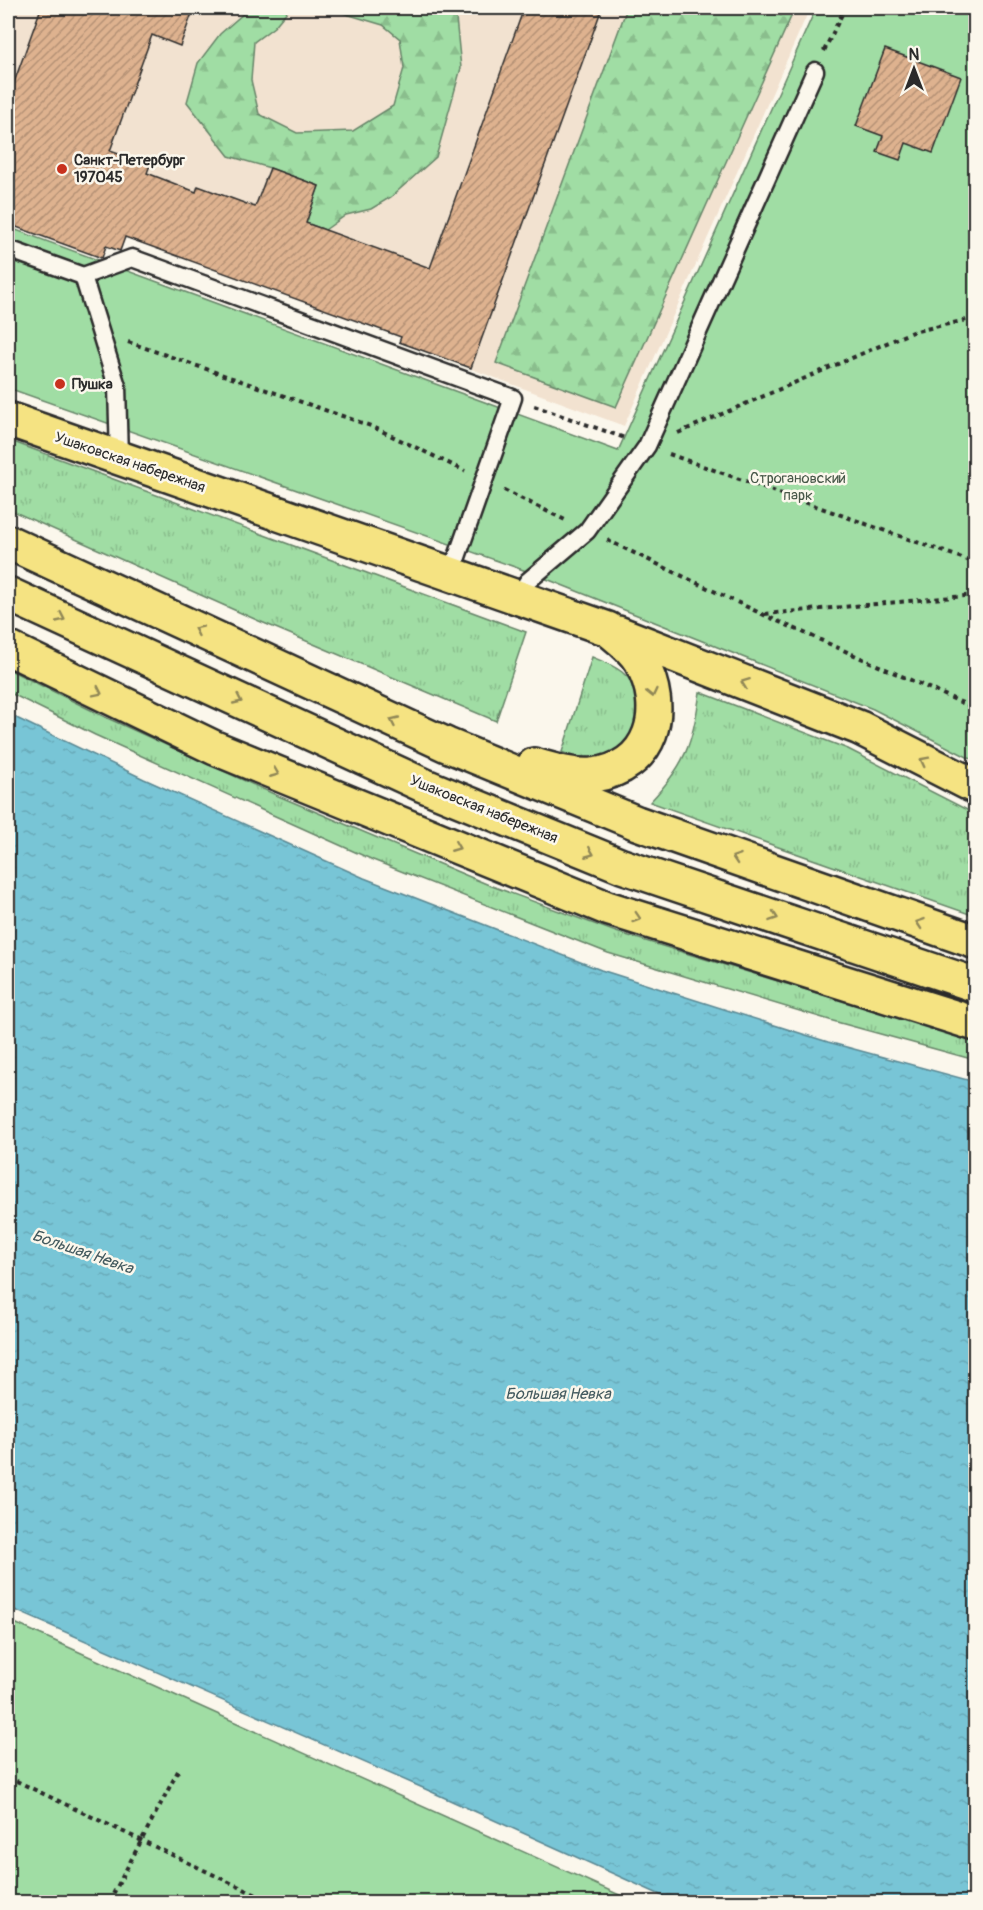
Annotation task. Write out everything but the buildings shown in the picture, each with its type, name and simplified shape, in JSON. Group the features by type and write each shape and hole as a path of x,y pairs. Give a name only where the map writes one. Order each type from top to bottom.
{"main road":[{"name":"Ушаковская набережная","path":"8,419 608,629 629,646 640,661 649,680 654,700 654,721 646,742 632,759 614,769 593,775 569,773 447,746"},
{"name":"Ушаковская набережная","path":"8,542 447,746 637,823 975,942"},
{"name":"Ушаковская набережная","path":"8,594 423,785 622,866 975,985"},
{"path":"608,629 860,728 975,788"},
{"path":"8,648 215,748 607,908 975,1024"}],"lane":[{"path":"517,598 535,574 587,531 647,446 815,71"},
{"path":"8,249 83,276 132,258 513,398 451,574"},
{"path":"83,276 117,386 119,458"}],"path":[{"path":"815,71 845,8"},
{"path":"647,446 912,332 975,318"},
{"path":"101,333 371,426 764,615 975,708"},
{"path":"513,398 975,563"},
{"path":"764,615 975,595"},
{"path":"109,1902 178,1771"},
{"path":"8,1778 271,1902"}],"shaded area":[{"path":"8,8 810,8 624,426 399,342 401,337 125,237 106,246 102,258 8,224"}],"green space":[{"path":"246,8 297,8 289,9 274,27 254,42 251,80 259,114 297,133 353,131 393,106 404,68 400,39 383,25 326,8 455,8 461,68 436,157 391,197 371,209 346,215 325,230 306,223 319,186 229,156 187,102 198,63 220,34 245,12"},
{"path":"627,8 795,8 616,407 496,363"},
{"name":"Строгановский парк","path":"816,8 975,8 975,761 873,709 529,572 8,388 8,227 618,451"},
{"path":"8,440 526,632 496,721 259,621 8,509"},
{"path":"592,657 619,670 632,683 638,697 639,711 630,738 621,749 609,756 590,760 562,752"},
{"path":"8,669 105,717 276,795 489,885 616,932 975,1041 975,1060 833,1021 608,953 373,860 95,735 8,692"},
{"path":"700,692 848,749 975,814 975,916 650,802 672,776 686,752 691,739"},
{"path":"8,1620 635,1902 8,1902"}],"water":[{"name":"Большая Невка","path":"8,714 144,779 364,878 601,970 828,1042 975,1082 975,1902 676,1902 423,1788 8,1607"}],"place":[{"name":"Санкт-Петербург 197045","path":"62,169"},
{"name":"Пушка","path":"60,384"}]}
